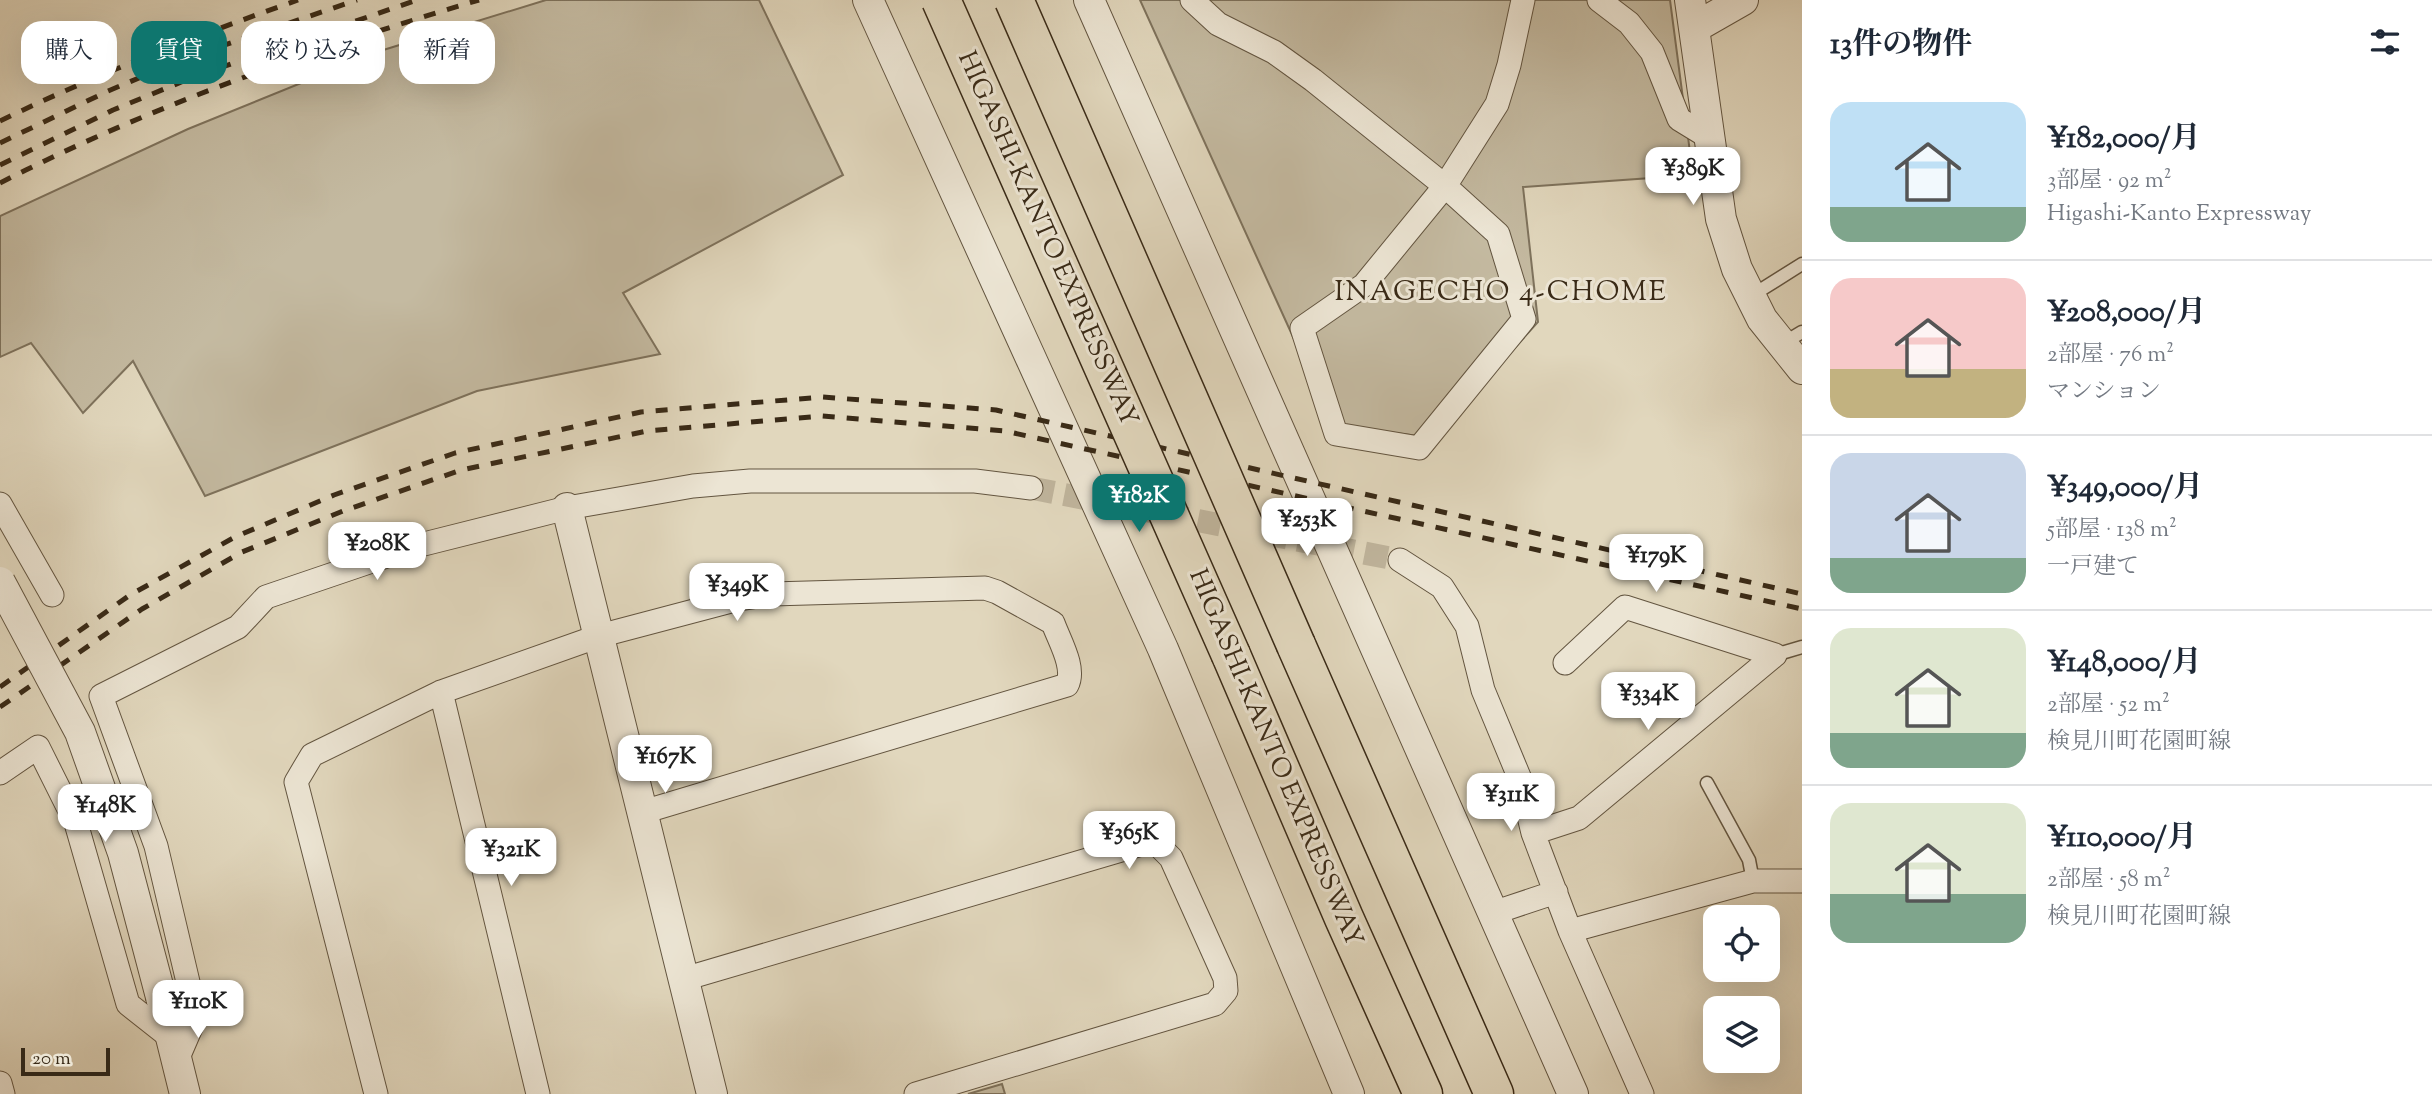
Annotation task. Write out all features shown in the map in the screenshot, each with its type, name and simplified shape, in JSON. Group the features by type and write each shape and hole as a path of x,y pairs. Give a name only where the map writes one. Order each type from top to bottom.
{"highway":[{"name":"HIGASHI-KANTO EXPRESSWAY","path":"941,0 1423,1094"},
{"path":"1014,0 1494,1094"}],"street":[{"path":"868,0 1163,649 1349,1094"},
{"path":"1089,0 1573,1094"},
{"path":"1192,0 1218,24 1273,52 1313,80 1445,186 1498,234 1524,319 1419,448 1336,434 1302,328 1364,285 1445,186 1497,104 1509,65 1523,0"},
{"path":"1599,0 1629,23 1652,52 1679,119 1710,138"},
{"path":"1743,0 1693,14 1721,219 1737,270 1762,319 1792,338 1802,369"},
{"path":"174,1049 196,1016 156,846 101,696 238,627 266,597 416,546 567,508 693,486 750,481 975,481 1031,488"},
{"path":"0,504 52,595"},
{"path":"567,508 712,1094"},
{"path":"1400,560 1441,587 1467,626 1483,690 1520,779 1533,832 1570,931 1642,1094"},
{"path":"0,582 80,732 122,853 185,1094"},
{"path":"376,1094 296,782 312,755 441,692 599,636 739,599 772,594 985,588 1053,623 1068,667 1070,678 1067,685 643,812"},
{"path":"1565,663 1625,607 1775,654"},
{"path":"1533,832 1579,818 1775,654"},
{"path":"441,692 538,1094"},
{"path":"0,773 38,747 76,823 128,1004 174,1049"},
{"path":"684,979 1144,843 1158,845 1171,858 1225,978 1226,991 1214,1004 916,1094"},
{"path":"1570,931 1753,881 1802,881"},
{"path":"1493,913 1556,892"},
{"path":"0,1083 3,1094"}],"lane":[{"path":"1751,296 1802,264"},
{"path":"1775,654 1802,647"},
{"path":"1707,783 1749,860 1753,881"}],"shaded area":[{"path":"546,0 759,0 843,175 623,293 660,354 477,391 205,496 133,361 83,413 31,343 0,357 0,216 188,129 299,84 385,84 385,49 399,45 399,84 495,84 495,21 478,21"},
{"path":"1140,0 1670,0 1693,175 1523,187 1538,322 1434,438 1333,425"},
{"path":"1002,1084 1005,1094 968,1094"}],"tunnel":[{"path":"1031,488 1400,560"}],"railway":[{"path":"0,121 147,56 298,0"},
{"path":"0,143 108,91 189,57 357,0"},
{"path":"0,165 113,110 196,76 417,0"},
{"path":"0,183 116,128 235,81 356,38 479,0"},
{"path":"0,687 130,595 235,537 334,495 455,453 641,412 822,397 996,410 1802,594"},
{"path":"0,707 142,609 242,552 343,511 461,470 647,431 822,416 1005,431 1802,609"}],"district":[{"name":"INAGECHO 4-CHOME","path":"1501,293"}]}
